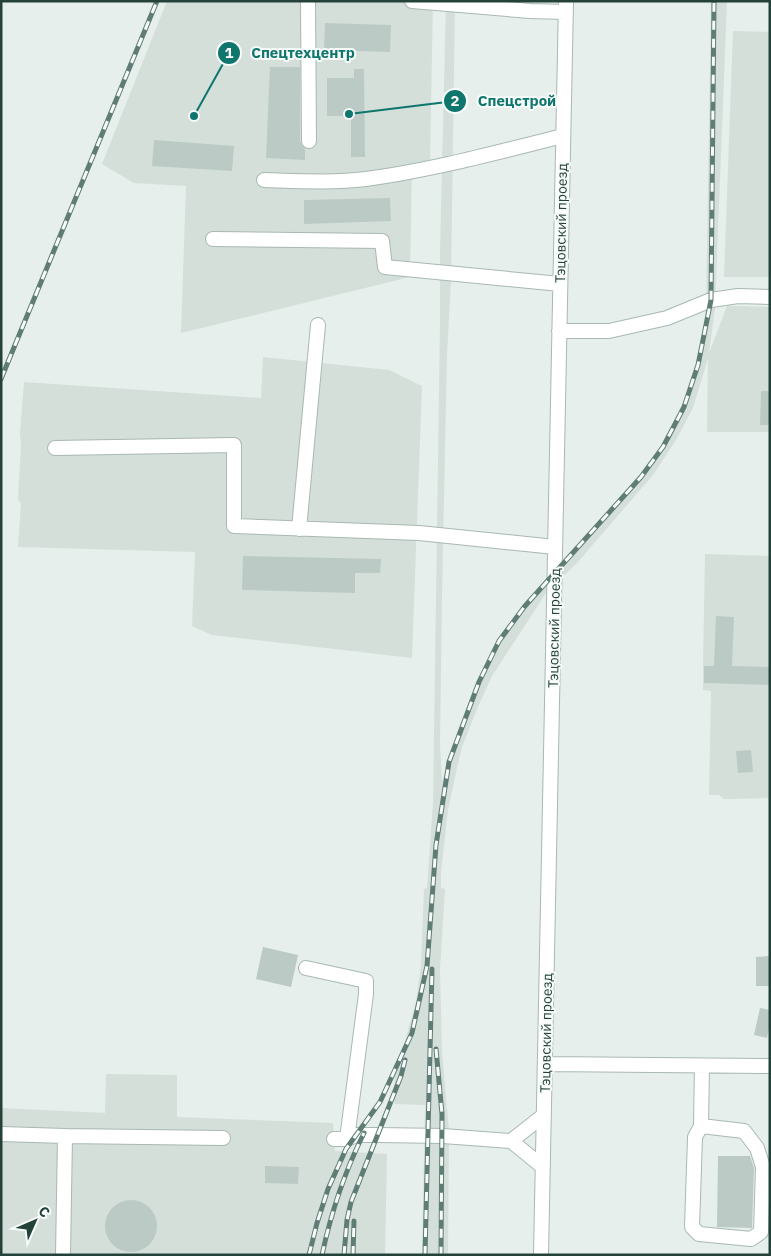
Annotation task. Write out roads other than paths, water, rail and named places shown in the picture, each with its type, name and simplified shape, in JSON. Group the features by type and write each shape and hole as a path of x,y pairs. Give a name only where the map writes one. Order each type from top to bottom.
{"street":[{"path":"308,1 309,141"},
{"path":"412,1 530,11 566,7"},
{"name":"Тэцовский проезд","path":"541,1255 566,7"},
{"path":"264,180 322,182 365,179 431,168 563,136"},
{"path":"213,239 382,241 385,267 560,284"},
{"path":"559,331 609,331 667,318 711,300 738,296 770,297"},
{"path":"299,529 318,325"},
{"path":"55,448 234,445 234,526 419,533 555,547"},
{"path":"306,968 366,980 366,994 340,1139 356,1135 443,1136 511,1141 543,1167"},
{"path":"545,1064 770,1066"},
{"path":"700,1126 744,1131 757,1148 763,1166 761,1232 751,1239 699,1234 692,1227 696,1137 700,1126 702,1066"},
{"path":"511,1141 544,1115"},
{"path":"1,1134 223,1138"},
{"path":"63,1255 65,1136"}],"railway":[{"path":"1,379 157,1"},
{"path":"309,1255 328,1189 346,1149 380,1102 412,1033 427,966 436,845 449,762 479,682 499,641 525,606 641,477 663,447 684,407 698,365 711,300 714,1"},
{"path":"425,1255 432,969"},
{"path":"436,1049 442,1114 441,1255"},
{"path":"344,1255 347,1220 351,1202 401,1076 405,1060"},
{"path":"322,1255 339,1192 364,1133"},
{"path":"353,1255 354,1221"}],"place":[{"name":"Спецстрой","path":"349,114"},
{"name":"Спецтехцентр","path":"194,116"}]}
